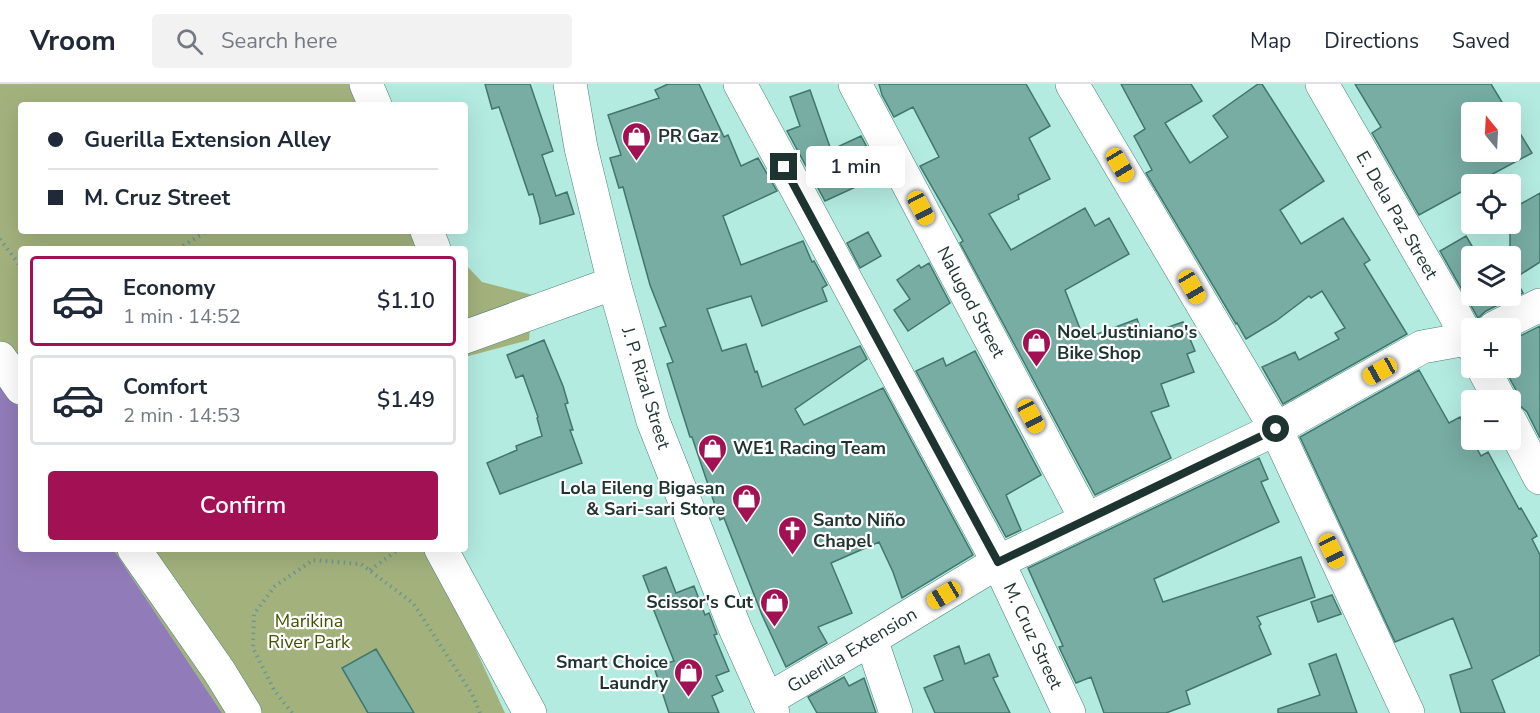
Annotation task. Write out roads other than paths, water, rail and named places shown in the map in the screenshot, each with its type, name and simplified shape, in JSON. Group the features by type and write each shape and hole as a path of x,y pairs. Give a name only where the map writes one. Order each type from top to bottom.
{"street":[{"path":"366,84 374,102"},
{"name":"J. P. Rizal Street","path":"570,84 582,148 614,283 653,421 735,628 770,706"},
{"name":"M. Cruz Street","path":"740,84 998,562 1069,713"},
{"name":"Nalugod Street","path":"855,84 1086,519"},
{"path":"1072,84 1276,429 1408,713"},
{"name":"E. Dela Paz Street","path":"1322,84 1462,318"},
{"path":"468,331 614,283"},
{"name":"Guerilla Extension","path":"1519,318 1540,305"},
{"name":"Guerilla Extension","path":"770,706 871,639 998,562 1276,429 1422,347 1461,345"},
{"path":"0,357 18,384"},
{"path":"1521,442 1540,478"},
{"path":"136,552 219,671 245,713"},
{"path":"443,552 530,713"},
{"path":"871,639 896,713"}],"place":[{"name":"PR Gaz","path":"637,162"},
{"name":"Noel Justiniano's Bike Shop","path":"1036,368"},
{"name":"WE1 Racing Team","path":"712,474"},
{"name":"Lola Eileng Bigasan & Sari-sari Store","path":"746,524"},
{"name":"Santo Niño Chapel","path":"792,556"},
{"name":"Scissor's Cut","path":"774,628"},
{"name":"Smart Choice Laundry","path":"689,698"}],"park label":[{"name":"Marikina River Park","path":"309,631"}]}
